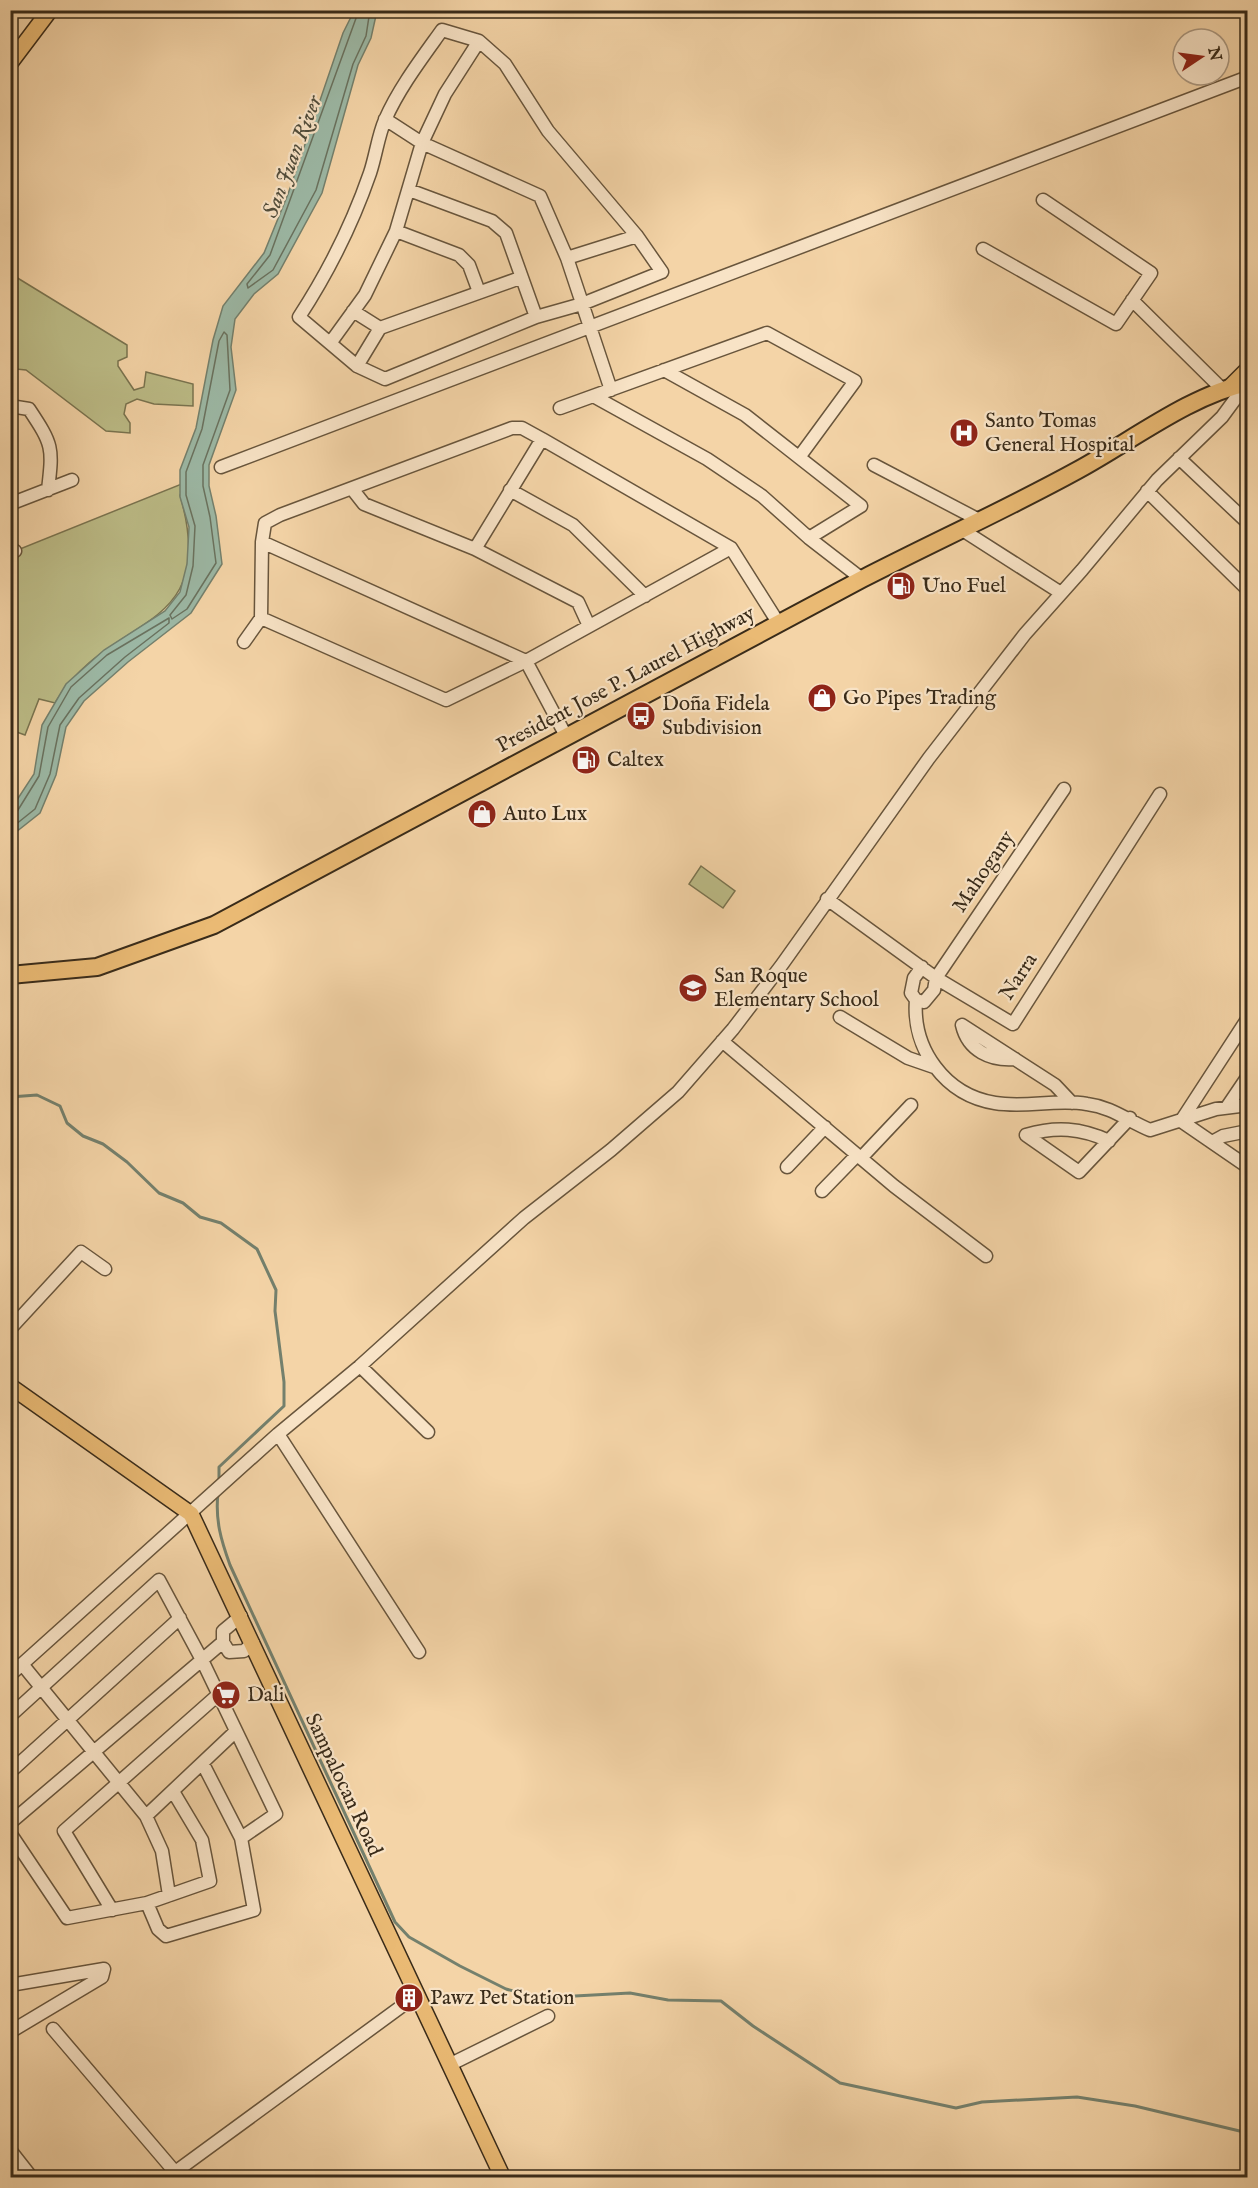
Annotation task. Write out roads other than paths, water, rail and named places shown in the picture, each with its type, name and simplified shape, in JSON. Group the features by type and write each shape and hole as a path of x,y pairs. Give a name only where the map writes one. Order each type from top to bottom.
{"highway":[{"name":"President Jose P. Laurel Highway","path":"13,975 97,967 214,924 862,579 964,531 1078,471 1226,388 1247,383"}],"main road":[{"path":"10,63 50,10"},
{"path":"1226,388 1248,369"},
{"name":"Sampalocan Road","path":"10,1386 191,1514 241,1616 503,2178"}],"street":[{"path":"442,30 479,41 505,64 548,131 637,236 662,272 582,304 536,317 385,379 357,366 299,317 324,278 348,233 370,172 385,119 442,30"},
{"path":"331,342 365,295 396,231 410,190 422,143 445,94 479,41"},
{"path":"221,467 1248,77"},
{"path":"385,119 422,143 540,196 567,258 611,390"},
{"path":"410,190 492,221 506,233 520,278 536,317"},
{"path":"983,249 1116,324 1151,273 1043,200"},
{"path":"396,231 459,255 469,265 479,292"},
{"path":"567,258 637,236"},
{"path":"357,366 380,328 520,278"},
{"path":"1132,300 1226,388"},
{"path":"353,311 380,328"},
{"path":"560,408 767,333 855,381 800,456"},
{"path":"663,370 746,414 861,506 809,538"},
{"path":"10,1675 278,1434 360,1366 524,1218 611,1150 678,1092 781,966 972,699 1147,491 1222,417 1247,383"},
{"path":"594,397 707,459 762,496 809,538 862,579"},
{"path":"10,406 29,409 49,440 52,452 48,490"},
{"path":"244,642 261,618 262,542 265,523 512,428 522,428 542,438 731,548 779,624"},
{"path":"475,549 542,438"},
{"path":"1179,458 1248,522"},
{"path":"874,465 981,521"},
{"path":"10,504 72,480"},
{"path":"353,490 364,504 475,549 578,602 589,626"},
{"path":"510,490 573,525 645,596"},
{"path":"1147,491 1248,590"},
{"path":"964,531 1061,594"},
{"path":"262,542 526,661 566,736"},
{"path":"261,618 446,700 526,661 731,548"},
{"name":"Mahogany","path":"920,1001 934,990 936,978 1064,789"},
{"name":"Narra","path":"827,899 936,978 1013,1024 1160,794"},
{"path":"922,968 914,978 911,993 920,1001 918,1029 933,1067"},
{"path":"840,1017 908,1058 933,1067 954,1087 972,1098 1015,1104 1072,1103 1113,1110 1150,1130 1227,1107 1248,1105"},
{"path":"1181,1121 1248,1018"},
{"path":"722,1041 859,1156 986,1256"},
{"path":"1015,1059 1055,1084 1072,1103"},
{"path":"1227,1107 1248,1076"},
{"path":"822,1191 912,1105"},
{"path":"1109,1141 1090,1132 1065,1128 1026,1135 1079,1172 1109,1141 1130,1118"},
{"path":"1181,1121 1248,1167"},
{"path":"787,1167 825,1127"},
{"path":"1212,1142 1223,1136 1248,1131"},
{"path":"10,1329 81,1252 105,1269"},
{"path":"360,1366 428,1432"},
{"path":"278,1434 419,1652"},
{"path":"10,1716 159,1580 202,1660 276,1814 241,1838"},
{"path":"241,1616 223,1631 223,1642 229,1652 244,1651 253,1643"},
{"path":"10,1772 180,1618"},
{"path":"10,1823 223,1642"},
{"path":"22,1664 146,1816 162,1851 169,1895"},
{"path":"112,1910 64,1831 219,1694"},
{"path":"146,1816 174,1793 236,1731"},
{"path":"147,1903 158,1929 166,1936 254,1910 241,1838 203,1764"},
{"path":"10,1833 67,1918 147,1903 210,1881 202,1840 174,1793"},
{"path":"10,1985 104,1969 102,1977 10,2032"},
{"path":"53,2029 171,2175 417,1995"},
{"path":"449,2065 548,2016"},
{"path":"10,2150 32,2178"}],"water":[{"path":"354,11 377,11 371,38 358,65 322,193 278,274 254,294 235,319 231,347 236,390 209,465 209,486 216,516 222,564 191,613 128,662 84,701 66,727 56,775 40,813 11,836 11,809 34,774 42,725 66,684 104,650 165,611 180,592 187,564 189,527 180,497 180,470 196,428 213,340 223,306 264,253 288,194 343,33"}],"waterway":[{"path":"10,1097 37,1095 60,1106 67,1123 83,1136 103,1144 127,1162 159,1193 183,1203 200,1217 221,1223 257,1249 276,1290 275,1311 284,1382 284,1406 219,1467 219,1481"},
{"path":"218,1493 217,1512 230,1565 395,1922 409,1937 506,1989 538,1998 630,1993 668,2000 721,2001 753,2026 840,2083 956,2108 982,2102 1077,2097 1135,2106 1248,2133"}],"place":[{"name":"Santo Tomas General Hospital","path":"964,433"},
{"name":"Uno Fuel","path":"901,586"},
{"name":"Go Pipes Trading","path":"822,698"},
{"name":"Doña Fidela Subdivision","path":"641,716"},
{"name":"Caltex","path":"586,760"},
{"name":"Auto Lux","path":"482,814"},
{"name":"San Roque Elementary School","path":"693,988"},
{"name":"Dali","path":"226,1695"},
{"name":"Pawz Pet Station","path":"409,1998"}],"water label":[{"name":"San Juan River","path":"293,157"}]}
